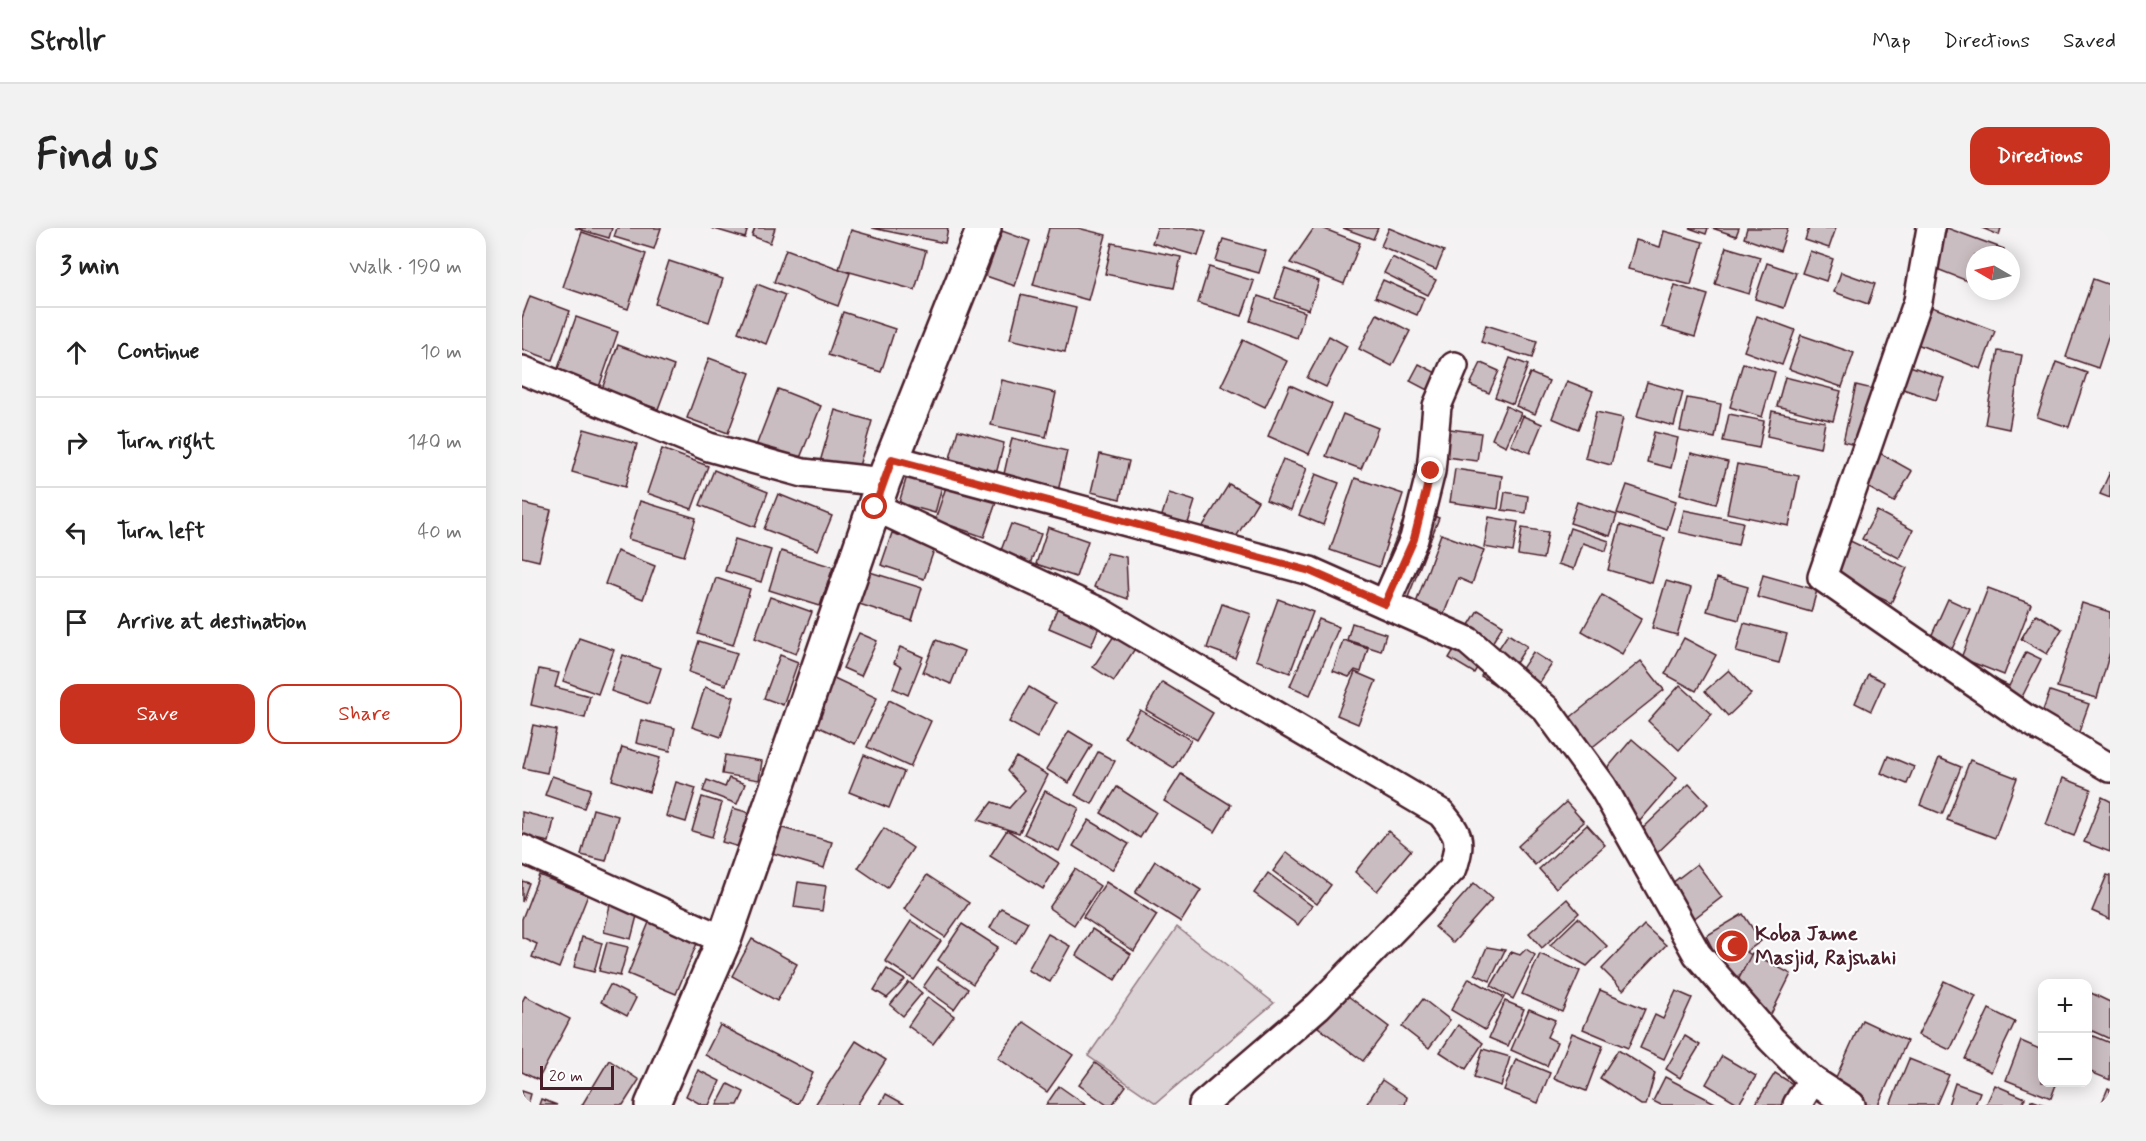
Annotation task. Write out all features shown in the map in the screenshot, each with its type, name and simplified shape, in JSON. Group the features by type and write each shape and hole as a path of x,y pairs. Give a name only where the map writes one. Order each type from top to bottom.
{"street":[{"path":"652,1105 724,940 884,482 984,228"},
{"path":"1931,228 1918,301 1822,577 2025,718 2110,768"},
{"path":"1385,604 1414,539 1431,471 1437,406 1454,366"},
{"path":"522,370 709,447 803,473 884,482 1310,571 1468,641 1546,709 1603,787 1697,954 1771,1039 1812,1080 1851,1105"},
{"path":"884,482 1441,813 1455,830 1459,849 1453,868 1318,1006 1203,1105"},
{"path":"522,849 724,940"},
{"path":"1797,1105 1812,1080"}],"shaded area":[{"path":"1177,927 1274,1003 1156,1103 1088,1056"}],"building":[{"path":"575,228 612,228 609,238"},
{"path":"617,228 661,228 654,249 614,237"},
{"path":"711,228 748,228 745,238"},
{"path":"755,228 775,228 770,243 752,236"},
{"path":"872,228 948,228 945,243"},
{"path":"1049,228 1078,228 1106,235 1088,300 1033,285"},
{"path":"1157,228 1194,228 1206,231 1198,256 1152,243"},
{"path":"1314,228 1322,228 1360,243 1344,284 1290,263"},
{"path":"1343,228 1378,228 1373,239"},
{"path":"1389,228 1444,251 1436,270 1381,246"},
{"path":"1689,228 1708,228 1706,234"},
{"path":"1712,228 1739,228 1736,236"},
{"path":"1747,228 1788,228 1780,251 1744,238"},
{"path":"1809,228 1836,228 1829,248 1805,240"},
{"path":"1947,228 1996,246 1966,246 1966,280 1932,267"},
{"path":"1982,228 2001,228 1999,235"},
{"path":"851,230 926,251 915,290 839,269"},
{"path":"1002,231 1030,241 1015,286 986,276"},
{"path":"1664,231 1703,242 1691,285 1628,269 1636,240 1660,247"},
{"path":"582,232 646,254 628,309 563,287"},
{"path":"1223,239 1266,251 1259,273 1216,261"},
{"path":"1112,243 1181,257 1174,288 1105,274"},
{"path":"1726,247 1760,257 1749,294 1715,284"},
{"path":"786,249 850,273 838,306 774,282"},
{"path":"1810,251 1833,259 1826,281 1802,273"},
{"path":"1392,257 1436,280 1428,295 1384,273"},
{"path":"669,261 723,279 709,322 655,304"},
{"path":"1767,263 1796,273 1784,308 1755,299"},
{"path":"1209,267 1254,281 1242,316 1198,303"},
{"path":"1285,269 1319,281 1309,310 1275,298"},
{"path":"1841,272 1875,284 1868,304 1834,292"},
{"path":"2093,279 2110,285 2110,332 2098,368 2066,357"},
{"path":"1383,280 1424,298 1417,315 1375,297"},
{"path":"757,284 785,295 766,344 738,332"},
{"path":"1675,285 1708,295 1695,337 1662,327"},
{"path":"1021,295 1076,308 1065,352 1010,339"},
{"path":"530,296 570,311 552,360 522,349 522,318"},
{"path":"1258,296 1305,312 1297,338 1250,321"},
{"path":"1932,307 1995,331 1981,369 1917,344"},
{"path":"843,312 895,329 881,372 828,355"},
{"path":"1377,314 1410,331 1392,366 1359,349"},
{"path":"1757,316 1795,330 1782,365 1744,351"},
{"path":"576,317 618,332 598,390 556,374"},
{"path":"1486,325 1537,341 1532,358 1481,342"},
{"path":"1801,335 1854,353 1842,387 1789,369"},
{"path":"1329,336 1347,346 1326,387 1307,378"},
{"path":"1243,340 1287,361 1265,407 1221,386"},
{"path":"618,345 674,366 658,409 602,389"},
{"path":"1998,351 2022,355 2009,429 1985,424"},
{"path":"709,358 750,373 728,433 687,418"},
{"path":"1510,358 1528,365 1513,404 1495,397"},
{"path":"1890,359 1944,378 1936,400 1882,382"},
{"path":"2056,362 2087,373 2069,427 2037,417"},
{"path":"1481,363 1499,371 1489,393 1470,385"},
{"path":"1743,363 1775,372 1762,417 1730,407"},
{"path":"1419,364 1461,386 1452,403 1410,381"},
{"path":"1530,373 1549,381 1535,414 1516,406"},
{"path":"1785,377 1841,391 1833,421 1777,406"},
{"path":"1002,380 1056,393 1046,437 991,425"},
{"path":"1567,381 1593,391 1578,429 1552,418"},
{"path":"1647,382 1683,392 1674,426 1637,416"},
{"path":"1290,385 1332,404 1309,454 1268,436"},
{"path":"1856,385 1877,390 1863,447 1843,442"},
{"path":"778,389 821,406 798,463 756,446"},
{"path":"1687,398 1721,404 1715,438 1680,431"},
{"path":"1506,406 1521,413 1506,446 1492,439"},
{"path":"835,410 872,421 855,480 818,469"},
{"path":"1772,411 1825,422 1820,448 1767,436"},
{"path":"1596,412 1623,418 1611,465 1585,458"},
{"path":"1343,414 1378,428 1361,469 1326,456"},
{"path":"1729,414 1764,421 1759,448 1723,441"},
{"path":"1523,416 1542,424 1530,453 1511,445"},
{"path":"1442,428 1481,433 1477,461 1438,456"},
{"path":"584,429 637,444 625,487 572,472"},
{"path":"958,430 1004,443 994,482 947,469"},
{"path":"1654,432 1678,438 1671,468 1647,462"},
{"path":"1012,438 1067,451 1057,496 1002,483"},
{"path":"662,449 708,466 692,509 647,493"},
{"path":"1878,452 1912,471 1894,502 1860,483"},
{"path":"1691,453 1728,462 1716,504 1680,494"},
{"path":"1100,454 1129,461 1120,499 1091,492"},
{"path":"1283,459 1307,468 1291,510 1266,500"},
{"path":"1737,464 1799,476 1789,526 1727,513"},
{"path":"909,469 944,479 935,513 899,503"},
{"path":"1455,469 1502,476 1498,509 1450,502"},
{"path":"714,470 768,492 755,527 700,505"},
{"path":"2110,472 2110,498 2100,494"},
{"path":"1316,474 1339,483 1323,525 1299,515"},
{"path":"1355,478 1403,494 1379,567 1330,550"},
{"path":"948,481 998,497 984,537 935,520"},
{"path":"1229,484 1258,501 1230,547 1201,529"},
{"path":"1627,485 1676,501 1667,530 1617,513"},
{"path":"1505,492 1528,496 1526,513 1502,510"},
{"path":"1169,493 1195,501 1179,552 1153,544"},
{"path":"778,494 832,516 818,550 764,529"},
{"path":"640,501 696,518 684,556 628,539"},
{"path":"1577,502 1617,515 1610,536 1570,523"},
{"path":"522,503 551,510 539,561 522,557"},
{"path":"1409,506 1439,518 1405,605 1374,593"},
{"path":"1684,510 1743,522 1738,545 1679,532"},
{"path":"1877,511 1913,530 1899,558 1862,539"},
{"path":"1489,517 1518,522 1513,552 1484,547"},
{"path":"1011,524 1041,534 1030,564 1000,553"},
{"path":"1620,525 1665,538 1652,583 1608,570"},
{"path":"1048,527 1088,541 1076,577 1036,564"},
{"path":"1522,528 1548,532 1543,559 1518,555"},
{"path":"1570,528 1609,541 1606,551 1583,543 1574,569 1558,564"},
{"path":"892,533 935,547 924,579 881,565"},
{"path":"1441,534 1484,550 1472,584 1458,578 1440,624 1412,614"},
{"path":"735,539 771,550 761,582 725,571"},
{"path":"1846,539 1907,568 1891,603 1829,574"},
{"path":"617,551 655,566 643,599 605,584"},
{"path":"781,551 833,567 820,606 769,590"},
{"path":"1107,553 1126,557 1128,599 1094,587"},
{"path":"860,569 922,588 912,621 850,601"},
{"path":"1763,575 1817,590 1811,612 1757,597"},
{"path":"716,578 750,589 733,645 698,634"},
{"path":"1717,578 1748,587 1739,620 1707,611"},
{"path":"1666,581 1691,588 1677,635 1652,628"},
{"path":"1988,588 2031,604 2004,675 1961,658"},
{"path":"1602,595 1642,618 1622,654 1582,631"},
{"path":"770,597 812,612 796,654 755,638"},
{"path":"1278,599 1313,612 1290,673 1256,660"},
{"path":"1948,599 1970,609 1952,649 1930,639"},
{"path":"1060,602 1102,620 1091,646 1049,628"},
{"path":"2082,603 2110,612 2110,652 2097,698 2057,687"},
{"path":"1222,604 1251,614 1235,658 1207,648"},
{"path":"1478,610 1503,625 1474,673 1449,658"},
{"path":"2036,614 2062,629 2047,654 2021,639"},
{"path":"1319,619 1339,627 1310,695 1290,686"},
{"path":"1352,623 1386,634 1381,651 1347,640"},
{"path":"1744,623 1787,634 1779,663 1736,652"},
{"path":"1120,627 1140,641 1114,681 1093,667"},
{"path":"859,633 877,641 861,676 843,668"},
{"path":"1508,634 1527,646 1500,688 1481,676"},
{"path":"579,638 614,650 598,694 563,681"},
{"path":"1684,638 1716,655 1696,691 1665,674"},
{"path":"936,640 964,651 951,684 923,672"},
{"path":"1343,640 1368,648 1361,672 1355,670 1349,677 1333,671"},
{"path":"699,641 737,653 726,685 689,672"},
{"path":"900,647 923,657 908,695 893,688 901,667 894,663"},
{"path":"1533,652 1552,664 1524,706 1505,694"},
{"path":"2026,652 2041,659 2015,711 1982,673 2009,686"},
{"path":"623,655 661,668 649,704 611,691"},
{"path":"780,655 798,662 783,705 764,698"},
{"path":"1641,661 1664,690 1590,749 1567,720"},
{"path":"539,669 559,673 555,687 590,696 585,718 531,705"},
{"path":"1729,670 1751,694 1728,716 1705,691"},
{"path":"1355,672 1376,681 1358,724 1337,715"},
{"path":"1868,674 1884,682 1871,711 1855,703"},
{"path":"834,678 877,698 855,744 812,724"},
{"path":"1162,682 1213,713 1197,740 1146,710"},
{"path":"1680,685 1712,714 1679,750 1648,721"},
{"path":"705,687 734,697 721,737 692,727"},
{"path":"1029,687 1056,703 1037,738 1009,722"},
{"path":"2050,691 2089,704 2071,754 2032,741"},
{"path":"889,700 931,721 910,767 867,747"},
{"path":"1140,710 1191,740 1174,768 1124,737"},
{"path":"641,720 675,728 670,751 636,743"},
{"path":"533,725 556,730 547,773 523,768"},
{"path":"1069,731 1092,745 1069,783 1046,769"},
{"path":"1632,739 1677,778 1633,829 1589,790"},
{"path":"622,747 660,758 649,792 612,780"},
{"path":"1098,752 1115,761 1092,804 1075,795"},
{"path":"725,755 762,761 759,780 722,774"},
{"path":"864,755 904,772 889,808 849,792"},
{"path":"1888,756 1914,767 1907,784 1881,773"},
{"path":"1016,757 1048,775 1019,833 978,820 992,802 1009,808 1025,790 1007,771"},
{"path":"1939,758 1961,767 1942,814 1920,805"},
{"path":"1970,760 2017,778 1995,838 1947,820"},
{"path":"1181,774 1231,805 1215,832 1164,801"},
{"path":"552,776 591,789 584,808 545,795"},
{"path":"729,778 745,784 737,804 703,791 707,780 725,787"},
{"path":"2063,778 2091,789 2074,836 2046,825"},
{"path":"676,782 696,788 686,822 666,816"},
{"path":"1689,784 1708,804 1654,856 1635,836"},
{"path":"1117,787 1156,812 1140,838 1101,813"},
{"path":"1045,791 1079,808 1059,851 1024,834"},
{"path":"702,797 722,803 712,837 692,831"},
{"path":"2102,797 2110,801 2110,852 2084,842"},
{"path":"1566,802 1584,822 1535,865 1518,846"},
{"path":"733,808 753,814 743,848 722,842"},
{"path":"593,809 618,816 606,861 581,855"},
{"path":"522,812 554,820 549,842 522,836"},
{"path":"1089,820 1129,844 1112,870 1073,846"},
{"path":"772,825 832,842 824,868 765,851"},
{"path":"1587,825 1605,845 1556,888 1539,869"},
{"path":"884,828 913,848 887,888 858,868"},
{"path":"1007,830 1059,863 1043,889 990,856"},
{"path":"1388,831 1411,850 1377,891 1355,872"},
{"path":"1287,852 1331,885 1317,904 1273,871"},
{"path":"1155,861 1201,890 1181,922 1135,893"},
{"path":"1697,864 1722,897 1692,920 1667,887"},
{"path":"1075,869 1100,886 1074,925 1049,908"},
{"path":"1268,873 1312,906 1298,925 1254,893"},
{"path":"539,875 588,895 559,968 532,957 537,944 522,937 522,919"},
{"path":"927,875 969,903 945,937 904,909"},
{"path":"2107,875 2110,876 2110,919 2092,911"},
{"path":"522,881 529,883 522,902"},
{"path":"798,882 826,886 822,911 794,907"},
{"path":"1106,882 1157,915 1134,951 1083,917"},
{"path":"1474,883 1492,899 1453,943 1435,927"},
{"path":"1567,899 1579,913 1542,948 1529,933"},
{"path":"610,905 638,912 631,939 604,932"},
{"path":"1001,908 1028,922 1016,943 990,928"},
{"name":"Koba Jame Masjid, Rajshahi","path":"1743,914 1761,941 1746,952 1760,959 1730,982 1706,936"},
{"path":"1578,918 1607,946 1587,966 1550,945"},
{"path":"650,920 698,941 676,994 628,974"},
{"path":"911,921 941,941 914,980 885,961"},
{"path":"962,924 998,947 973,984 938,960"},
{"path":"1644,925 1666,945 1623,990 1602,969"},
{"path":"1092,929 1131,954 1115,980 1076,955"},
{"path":"1048,934 1070,946 1050,982 1028,970"},
{"path":"582,937 602,943 594,972 574,967"},
{"path":"752,939 797,964 777,1001 732,976"},
{"path":"607,942 628,947 620,976 599,971"},
{"path":"1487,947 1505,950 1490,981 1475,974"},
{"path":"1526,949 1535,955 1513,999 1491,986 1511,952 1520,955"},
{"path":"1752,953 1791,974 1768,1020 1728,1000"},
{"path":"1540,954 1580,971 1562,1012 1522,994"},
{"path":"937,967 968,989 954,1009 923,987"},
{"path":"887,969 905,980 887,998 874,990"},
{"path":"1469,978 1504,997 1485,1030 1451,1010"},
{"path":"1944,981 1976,996 1950,1050 1918,1035"},
{"path":"909,982 922,993 903,1016 890,1005"},
{"path":"610,985 636,998 627,1016 601,1002"},
{"path":"1600,990 1645,1009 1628,1048 1583,1029"},
{"path":"1676,991 1692,998 1664,1059 1640,1048 1655,1015 1663,1019"},
{"path":"1344,993 1389,1027 1363,1061 1318,1027"},
{"path":"2092,993 2110,1002 2110,1039 2092,1031"},
{"path":"525,996 570,1019 538,1080 522,1072 522,1002"},
{"path":"928,997 954,1016 933,1044 908,1026"},
{"path":"1423,999 1450,1020 1429,1048 1402,1027"},
{"path":"1505,1001 1524,1009 1508,1046 1489,1038"},
{"path":"1529,1009 1555,1020 1547,1037 1557,1042 1547,1066 1511,1050"},
{"path":"1989,1009 2015,1022 1991,1072 1965,1059"},
{"path":"1862,1020 1907,1041 1878,1105 1846,1105 1827,1097"},
{"path":"1024,1022 1073,1055 1047,1092 998,1058"},
{"path":"720,1025 813,1073 798,1104 705,1055"},
{"path":"1458,1025 1483,1043 1466,1069 1440,1052"},
{"path":"1572,1033 1603,1046 1586,1091 1554,1078"},
{"path":"1685,1036 1700,1045 1680,1078 1666,1069"},
{"path":"2092,1036 2110,1043 2110,1080 2092,1073"},
{"path":"856,1041 886,1060 857,1105 815,1105"},
{"path":"2021,1041 2038,1048 2038,1087 2055,1087 2051,1098 2006,1080"},
{"path":"1483,1049 1510,1057 1501,1086 1474,1077"},
{"path":"1618,1050 1655,1073 1646,1105 1641,1105 1600,1078"},
{"path":"1722,1056 1756,1076 1739,1104 1706,1084"},
{"path":"1516,1059 1550,1073 1538,1103 1504,1090"},
{"path":"1909,1059 1949,1075 1936,1105 1890,1105"},
{"path":"609,1060 639,1080 623,1105 582,1105"},
{"path":"1095,1063 1126,1086 1112,1105 1107,1105 1079,1085"},
{"path":"698,1070 720,1081 709,1105 702,1105 686,1096"},
{"path":"1775,1073 1801,1089 1791,1105 1755,1105"},
{"path":"1665,1077 1719,1105 1661,1105 1653,1101"},
{"path":"1382,1080 1407,1097 1405,1105 1366,1105"},
{"path":"1955,1083 1980,1092 1975,1105 1948,1105"},
{"path":"728,1084 744,1092 738,1105 717,1105"},
{"path":"1995,1085 2025,1098 2022,1105 1986,1105"},
{"path":"1059,1086 1086,1105 1046,1105"},
{"path":"2108,1088 2110,1089 2110,1105 2101,1105"},
{"path":"522,1091 531,1094 528,1105 522,1105"},
{"path":"886,1094 904,1104 904,1105 880,1105"},
{"path":"541,1099 557,1105 539,1105"},
{"path":"2031,1100 2045,1105 2030,1105"}],"place":[{"name":"Koba Jame Masjid, Rajshahi","path":"1732,946"}],"route":[{"path":"875,507 892,459 1310,571 1385,604 1414,539 1431,471"}]}
